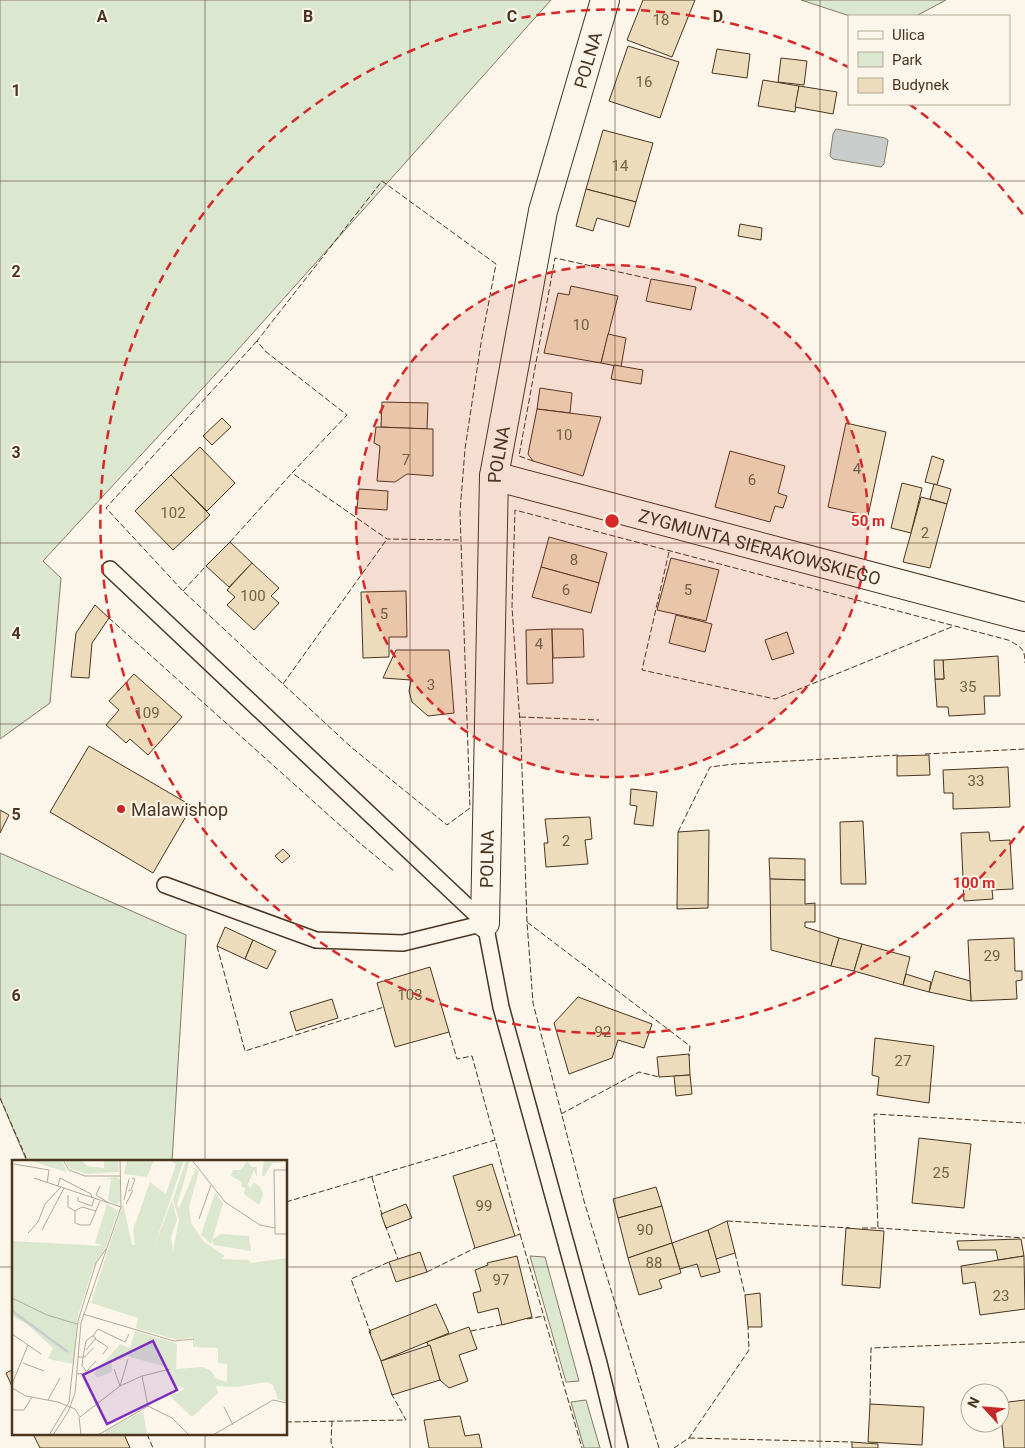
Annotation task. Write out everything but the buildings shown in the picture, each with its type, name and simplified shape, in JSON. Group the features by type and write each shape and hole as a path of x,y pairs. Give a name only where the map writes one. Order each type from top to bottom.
{"street":[{"name":"POLNA","path":"485,923 494,476 543,211 605,0"},
{"name":"ZYGMUNTA SIERAKOWSKIEGO","path":"494,476 1025,617"}],"lane":[{"path":"110,569 485,923 501,1007 599,1363 620,1448"},
{"path":"165,885 316,940 403,943 485,923"}],"green space":[{"path":"0,0 551,0 226,363 43,561 61,578 50,703 0,739"},
{"path":"801,0 946,0 918,15 848,15"},
{"path":"0,853 186,935 172,1160 26,1160 0,1098"},
{"path":"530,1256 545,1257 579,1381 566,1382"},
{"path":"586,1400 600,1448 584,1448 571,1402"}],"shaded area":[{"path":"836,129 888,140 884,164 881,167 833,159 830,156 833,134"}],"fence":[{"path":"257,341 106,508 183,591 283,684 351,747 447,825 470,808 460,512 465,449 481,343 496,264 382,181 257,341 265,351 347,415 292,473 387,539 461,540"},
{"path":"533,461 519,456 555,258 651,279"},
{"path":"230,542 292,473"},
{"path":"527,922 521,738 512,607 515,510 1008,640 1021,648 1025,663"},
{"path":"283,684 387,539"},
{"path":"669,552 642,670 775,699 954,626"},
{"path":"183,591 206,566"},
{"path":"109,618 362,845 394,871"},
{"path":"520,717 599,720"},
{"path":"925,754 1025,749"},
{"path":"678,832 710,767 900,755"},
{"path":"659,1448 584,1201 533,1003 527,922 690,1046 689,1056"},
{"path":"217,946 245,1051 384,1007"},
{"path":"449,1032 457,1059 472,1056 495,1140"},
{"path":"561,1114 639,1072 659,1077"},
{"path":"0,1098 27,1160"},
{"path":"862,1228 878,1228 874,1114 1025,1123"},
{"path":"288,1201 495,1140 520,1234 515,1236"},
{"path":"372,1177 382,1215"},
{"path":"727,1221 850,1228"},
{"path":"385,1225 398,1259"},
{"path":"878,1228 1025,1238"},
{"path":"520,1234 582,1448"},
{"path":"427,1272 475,1248"},
{"path":"735,1253 745,1295"},
{"path":"371,1334 351,1279 389,1262"},
{"path":"527,1319 544,1316"},
{"path":"471,1331 505,1324"},
{"path":"674,1448 689,1438 749,1350 748,1327"},
{"path":"870,1404 871,1348 1025,1342"},
{"path":"288,1422 406,1420 391,1393"},
{"path":"332,1421 331,1442 333,1448"},
{"path":"148,1436 153,1448"},
{"path":"689,1438 852,1442"}],"place":[{"name":"Malawishop","path":"121,809"}]}
